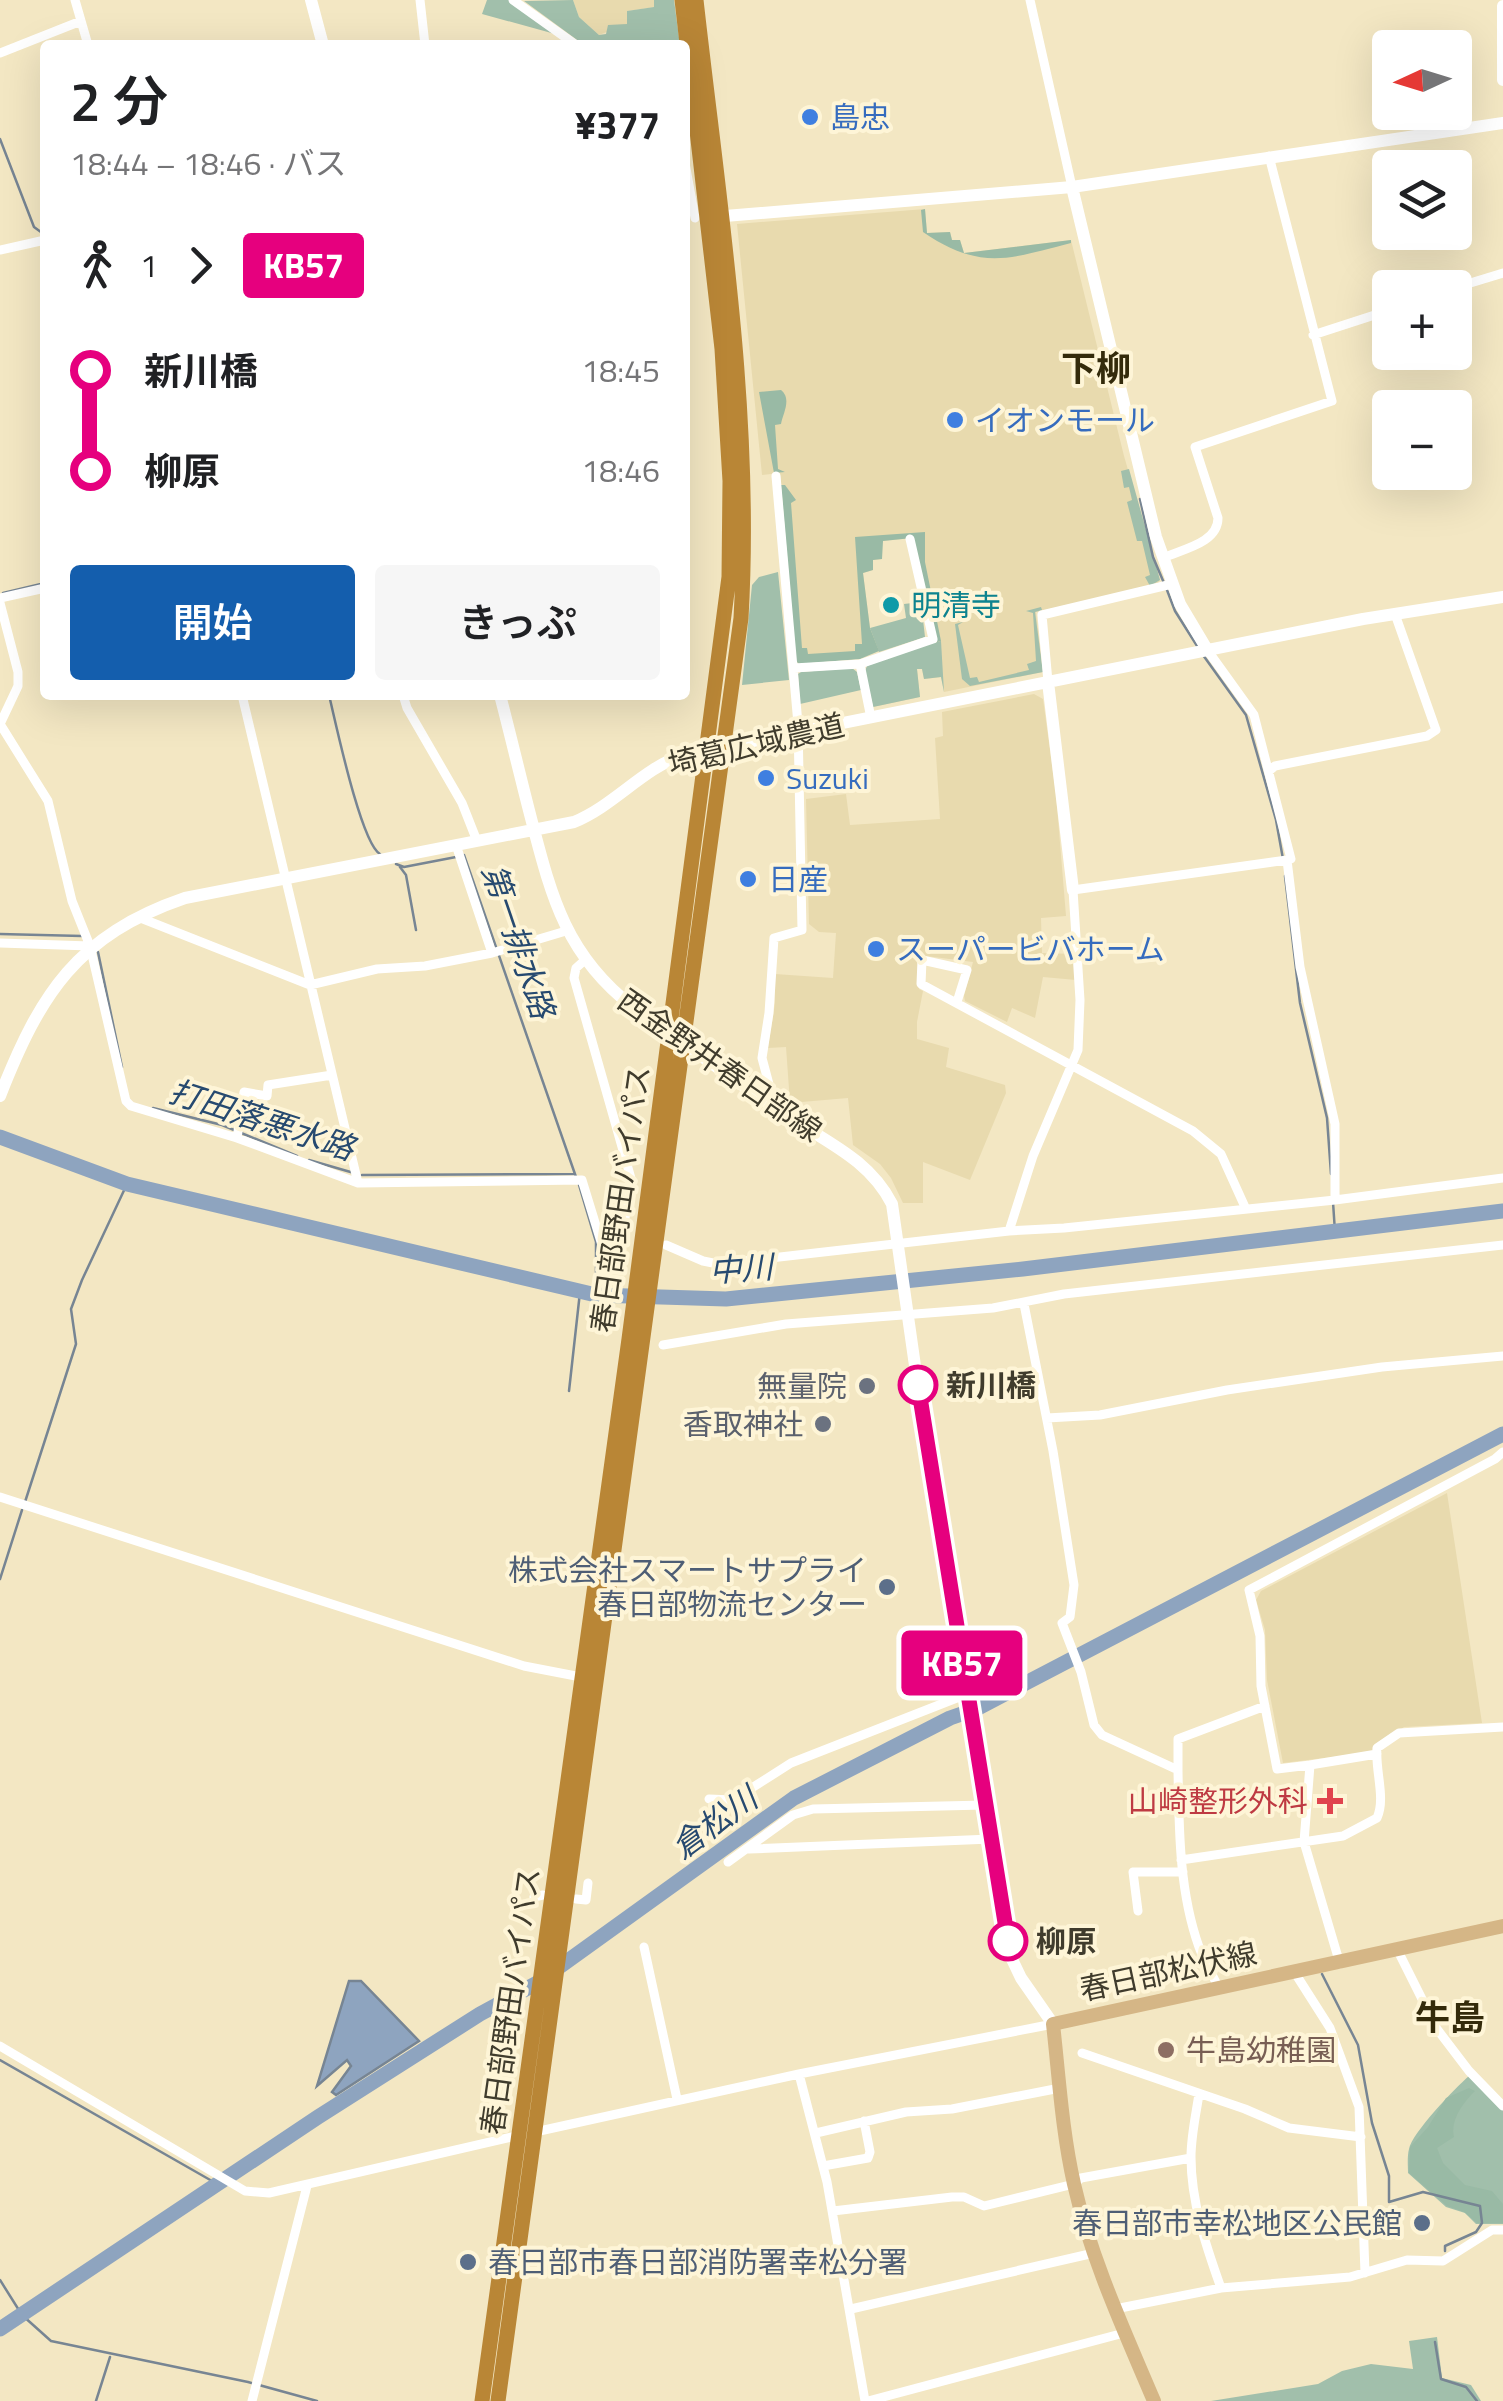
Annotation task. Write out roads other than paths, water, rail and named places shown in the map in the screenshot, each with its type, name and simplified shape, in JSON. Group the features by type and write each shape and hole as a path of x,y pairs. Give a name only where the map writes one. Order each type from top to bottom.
{"highway":[{"name":"春日部野田バイパス","path":"682,0 686,40"},
{"name":"春日部野田バイパス","path":"696,0 702,217"},
{"name":"春日部野田バイパス","path":"482,2401 552,2001 554,1941 581,1677 654,1252 677,1039 717,749 730,577 730,481 722,348 702,217 690,87"},
{"name":"春日部野田バイパス","path":"498,2401 537,2010 554,1941 636,1340"}],"main road":[{"name":"春日部松伏線","path":"1154,2401 1094,2253 1074,2184 1053,2024 1503,1926"}],"street":[{"path":"75,0 86,40"},
{"path":"311,0 322,40"},
{"path":"420,0 424,40"},
{"path":"513,0 569,40"},
{"path":"1030,0 1163,558 1188,621 1254,715 1284,824 1291,858 1288,860 1300,967 1335,1124 1334,1200"},
{"path":"1503,6 1503,80"},
{"path":"0,54 81,22"},
{"path":"690,179 702,217 1072,187 1503,123"},
{"path":"1163,558 1211,537 1218,530 1218,518 1196,447 1332,401 1269,156"},
{"path":"0,250 40,244"},
{"path":"1472,282 1503,272"},
{"path":"1313,334 1372,316"},
{"path":"776,476 798,733 802,930 774,938 770,1014 762,1058 776,1107"},
{"path":"794,668 860,664 933,639 910,539"},
{"path":"1009,1231 1033,1156 1074,1066 1080,1032 1074,890 1042,615 1172,584"},
{"path":"40,589 0,601 18,672 18,686 0,724 48,801 130,1106 238,1138 358,1182 582,1180 605,1255 620,1243 632,1182 574,978 576,968 585,960"},
{"name":"埼葛広域農道","path":"0,1096 36,1014 63,975 90,946 138,917 185,898 534,831 587,816 610,804 650,770 683,754 1395,614 1503,597"},
{"path":"1269,770 1427,736 1436,730 1395,614"},
{"path":"860,664 872,718"},
{"path":"243,700 358,1182"},
{"path":"405,700 462,803 477,841"},
{"name":"西金野井春日部線","path":"501,700 551,894 566,930 585,960 614,992 677,1039 873,1174 892,1204 901,1247"},
{"path":"456,845 492,953"},
{"path":"1074,890 1288,860"},
{"path":"138,917 310,985 376,969 424,966 492,953 566,930"},
{"path":"0,942 90,946"},
{"path":"957,1002 968,970 922,960 921,984 1212,1146 1234,1178 1245,1207"},
{"path":"238,1138 244,1092 268,1096 268,1085 332,1076"},
{"path":"654,1252 718,1264 1334,1200 1503,1178"},
{"path":"663,1345 732,1331 908,1308 1024,1304 1064,1294 1503,1245"},
{"path":"0,2046 244,2191 269,2194 677,2099 1053,2024 1014,1968 967,1699 901,1247"},
{"path":"1024,1304 1074,1585 1070,1617 1062,1623 1094,1726 1102,1735 1178,1770"},
{"path":"1047,1418 1100,1414 1382,1367 1503,1356"},
{"path":"1376,1754 1277,1769 1265,1706 1260,1636 1250,1590 1499,1455 1503,1470"},
{"path":"0,1497 524,1666 581,1677"},
{"path":"708,1799 733,1800 791,1762 967,1699"},
{"path":"1220,1988 1199,1947 1183,1872 1178,1739 1265,1706"},
{"path":"1181,1860 1343,1836 1377,1818 1381,1802 1376,1754 1378,1748 1399,1733 1503,1727"},
{"path":"1310,1765 1304,1842 1340,1964"},
{"path":"728,1862 793,1815 813,1809 985,1805"},
{"path":"746,1849 991,1839"},
{"path":"1138,1910 1133,1872 1183,1872"},
{"path":"576,1899 586,1900 588,1883"},
{"path":"644,1948 677,2099"},
{"path":"1398,1951 1437,2029 1469,2071 1503,2106"},
{"path":"1295,1973 1340,2050 1360,2107 1364,2272"},
{"path":"1082,2052 1289,2128 1361,2137"},
{"path":"799,2074 833,2211 866,2401 1124,2333"},
{"path":"816,2133 906,2112 952,2109 1060,2088"},
{"path":"1199,2094 1191,2158 1200,2226 1221,2288"},
{"path":"823,2166 868,2158 864,2121"},
{"path":"833,2211 952,2197 984,2206 1074,2184 1081,2178 1191,2158"},
{"path":"252,2401 307,2186"},
{"path":"1115,2309 1221,2288 1364,2272 1407,2260 1443,2260 1492,2230 1503,2230"},
{"path":"850,2309 1094,2253"}],"water":[{"path":"349,1981 361,1981 419,2041 336,2095 332,2092 351,2066 347,2060 317,2086"}],"waterway":[{"name":"第一排水路","path":"0,139 34,227 40,231"},
{"path":"1140,499 1153,557 1164,583"},
{"path":"3,593 40,584"},
{"path":"1167,590 1199,649"},
{"path":"1203,655 1246,715 1283,859"},
{"name":"第一排水路","path":"330,700 357,807 380,854"},
{"name":"第一排水路","path":"464,855 576,1177"},
{"name":"第一排水路","path":"396,864 404,867 456,857"},
{"path":"400,867 406,875 416,930"},
{"path":"1285,876 1300,1003 1327,1118 1331,1174"},
{"name":"打田落悪水路","path":"0,934 82,936"},
{"name":"打田落悪水路","path":"98,952 122,1067"},
{"name":"打田落悪水路","path":"153,1108 222,1125 297,1156"},
{"name":"中川","path":"0,1137 127,1184 596,1295 726,1299 1023,1269 1503,1211"},
{"name":"打田落悪水路","path":"309,1160 354,1173"},
{"name":"打田落悪水路","path":"362,1175 574,1174"},
{"path":"25,1502 76,1344 71,1309 127,1184"},
{"name":"打田落悪水路","path":"579,1185 596,1242 596,1295"},
{"path":"1333,1202 1335,1232"},
{"path":"569,1391 580,1292"},
{"name":"倉松川","path":"0,2329 318,2117 480,2014 537,1983 794,1798 950,1718 976,1709 1503,1434"},
{"path":"0,1579 22,1510"},
{"path":"1322,1974 1358,2045 1372,2123 1389,2176 1389,2202 1423,2192 1480,2206 1482,2223 1476,2232 1445,2246 1445,2251"},
{"path":"0,2060 219,2185"},
{"path":"0,2280 22,2315 51,2341 248,2382 317,2401"},
{"path":"1435,2342 1441,2379 1466,2387 1477,2401"},
{"path":"96,2401 110,2357"}],"place":[{"name":"島忠","path":"810,117"},
{"name":"イオンモール","path":"955,420"},
{"name":"明清寺","path":"891,605"},
{"name":"Suzuki","path":"766,778"},
{"name":"日産","path":"748,879"},
{"name":"スーパービバホーム","path":"876,949"},
{"name":"新川橋","path":"918,1385"},
{"name":"無量院","path":"867,1386"},
{"name":"香取神社","path":"823,1424"},
{"name":"株式会社スマートサプライ 春日部物流センター","path":"887,1587"},
{"name":"山崎整形外科","path":"1330,1801"},
{"name":"柳原","path":"1008,1941"},
{"name":"牛島幼稚園","path":"1166,2050"},
{"name":"春日部市幸松地区公民館","path":"1422,2223"},
{"name":"春日部市春日部消防署幸松分署","path":"468,2262"}],"district":[{"name":"下柳","path":"1096,368"},
{"name":"牛島","path":"1450,2017"}]}
